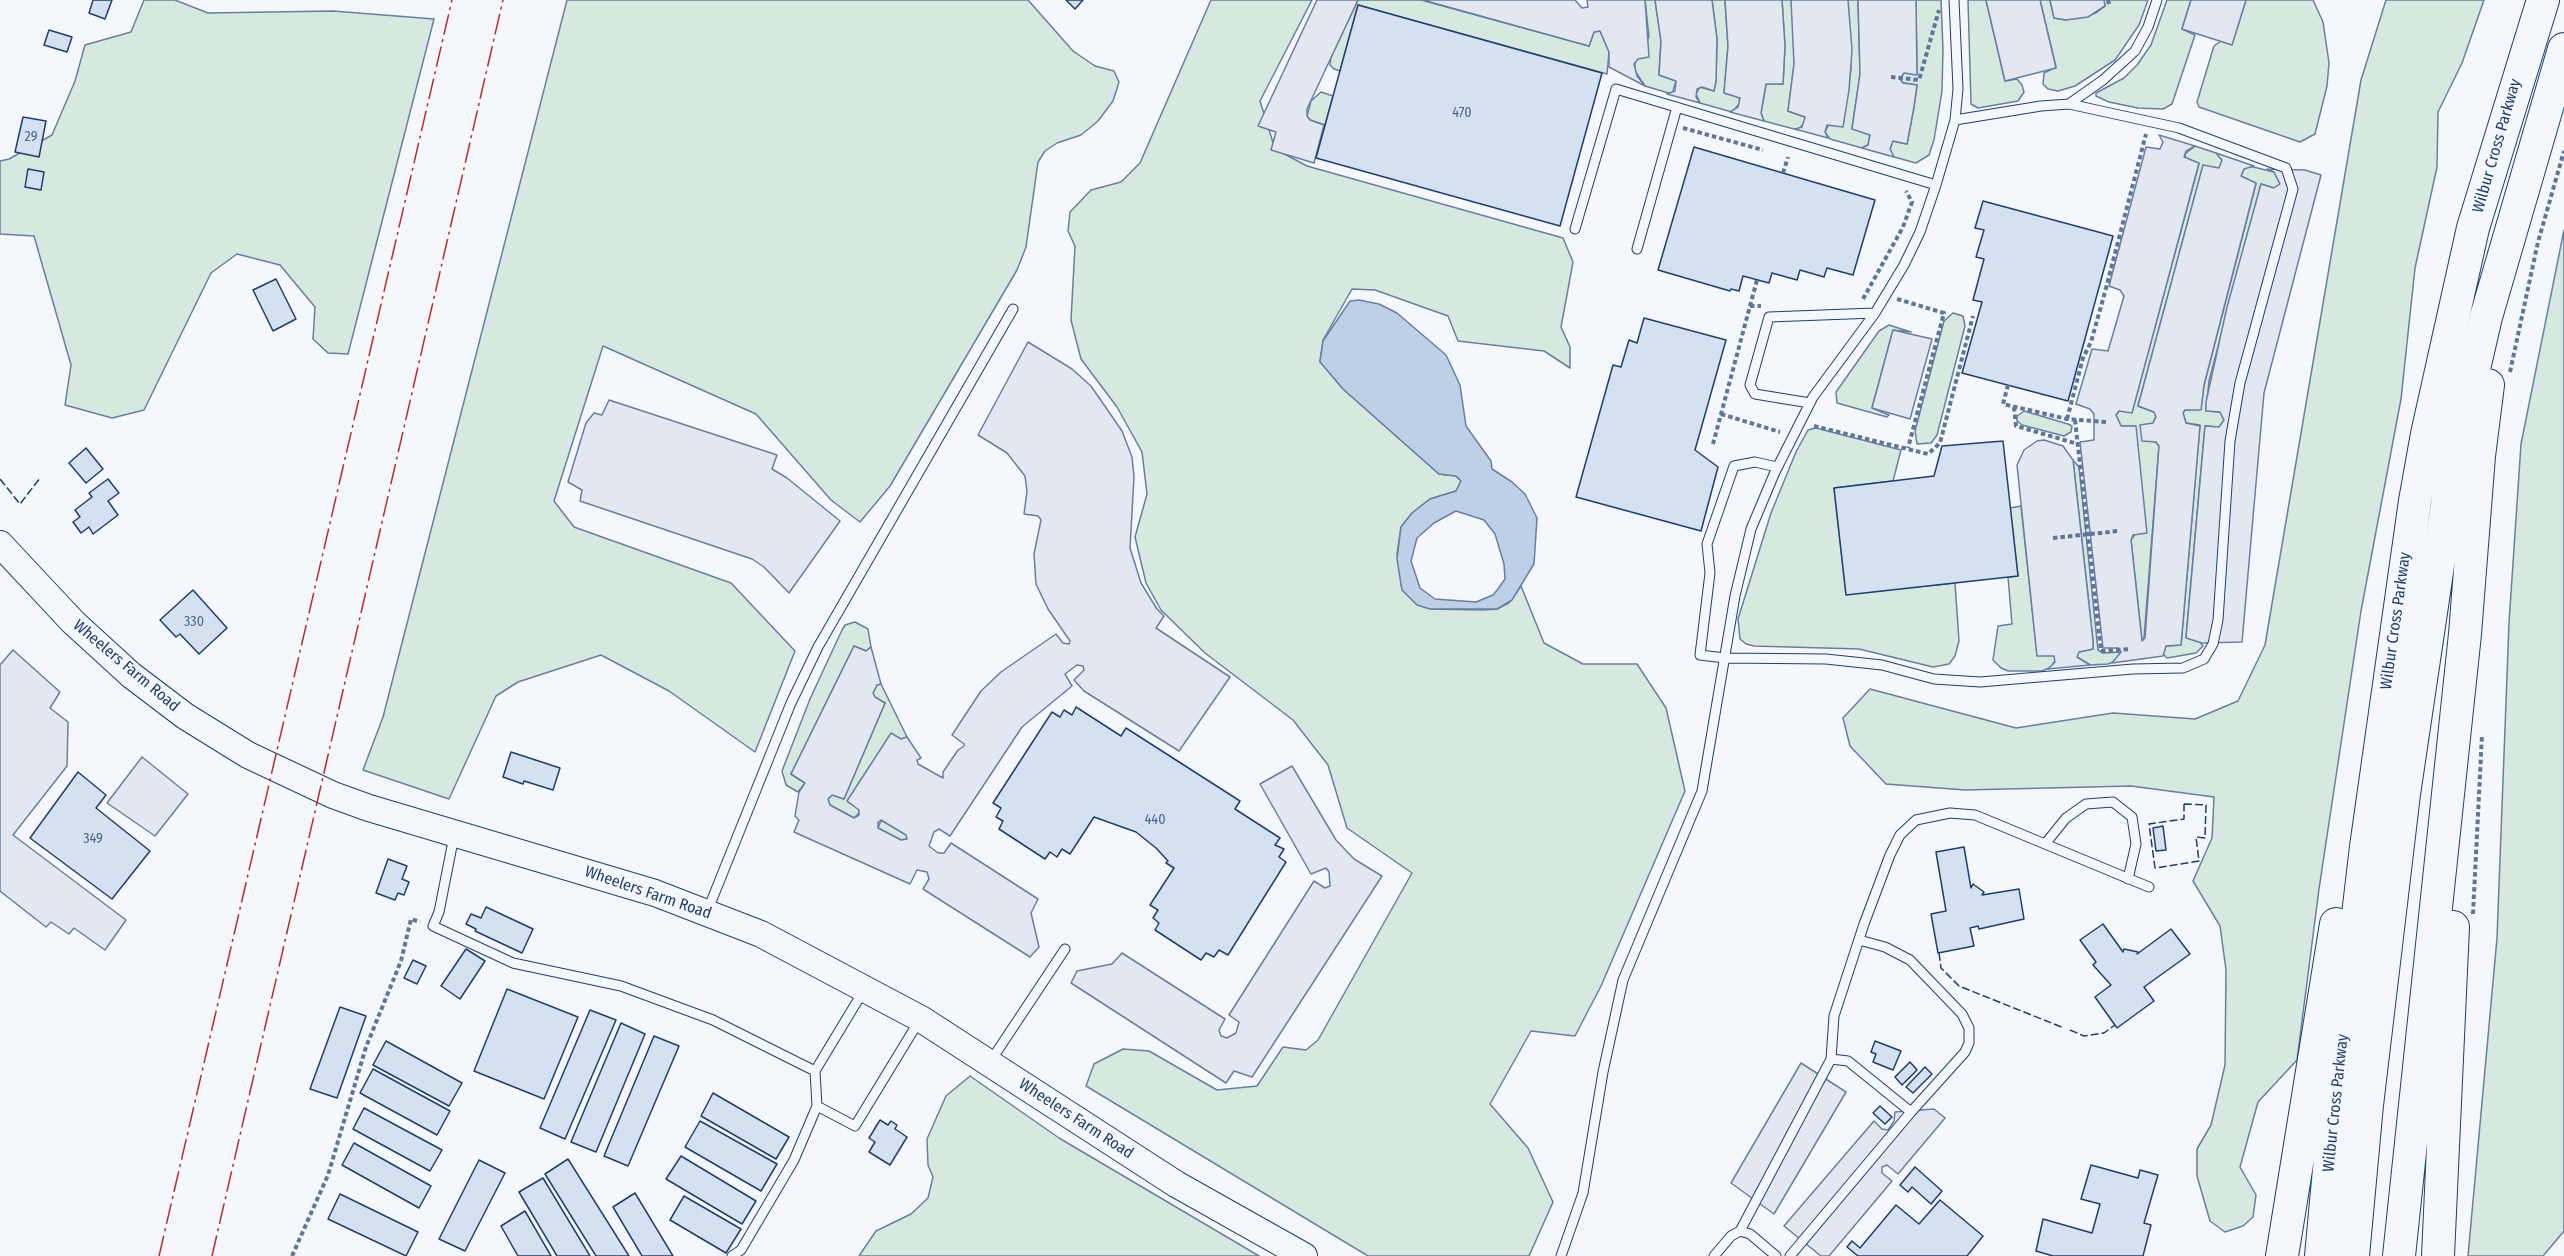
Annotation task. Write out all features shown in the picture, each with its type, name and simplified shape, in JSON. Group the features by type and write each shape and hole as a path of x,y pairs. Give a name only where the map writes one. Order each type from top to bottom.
{"highway":[{"path":"2456,298 2474,178 2520,0"},
{"name":"Wilbur Cross Parkway","path":"2321,1256 2347,994 2393,638 2427,434 2456,298 2499,138 2543,0"},
{"name":"Wilbur Cross Parkway","path":"2353,1256 2387,932 2444,519 2469,384 2523,183 2564,49"},
{"path":"2399,1256 2465,634 2484,412 2523,183"},
{"path":"2438,1256 2465,634"},
{"path":"2282,1256 2356,794 2393,638"}],"main road":[{"name":"Wheelers Farm Road","path":"0,544 101,649 157,696 214,735 258,760 333,795 454,835 570,866 707,912 761,934 921,1018 1176,1184 1304,1256"}],"lane":[{"path":"1560,1256 1574,1226 1583,1193 1603,1072 1623,980 1702,791 1735,596 1751,529 1777,467 1810,404 1875,313 1904,265 1920,232 1936,185 1955,120 1958,89 1954,0"},
{"path":"2069,104 2103,80 2135,51 2148,27 2157,0"},
{"path":"1575,229 1616,89 1936,185"},
{"path":"1777,467 1755,462 1734,466 1707,544 1710,573 1700,655 1725,658 1826,659 1882,664 1934,679 1980,682 2133,669 2183,668 2204,659 2213,644 2218,620 2230,441 2240,383 2293,189 2286,168 2179,128 2069,104 2041,106 1955,120"},
{"path":"1637,249 1677,107"},
{"path":"707,912 791,703 818,647 1013,309"},
{"path":"1810,404 1755,394 1750,385 1769,317 1875,313"},
{"path":"2044,844 2066,818 2086,804 2113,802 2132,816 2136,844 2128,879"},
{"path":"1714,1256 1731,1236 1740,1231 1831,1059 1834,1016 1859,940 1890,855 1900,835 1916,820 1950,813 1975,815 2149,887"},
{"path":"454,835 439,912 433,926 513,963 621,986 713,1020 815,1071"},
{"path":"1790,1256 1911,1112 1965,1052 1969,1043 1969,1028 1962,1014 1910,960 1885,947 1859,940"},
{"path":"990,1062 1065,949"},
{"path":"732,1256 741,1250 794,1160 817,1106 815,1071 865,988"},
{"path":"817,1106 855,1126 921,1018"},
{"path":"1831,1059 1848,1061 1911,1112"},
{"path":"1740,1231 1750,1234 1776,1256"}],"path":[{"path":"1891,77 1920,80 1939,12 1938,0"},
{"path":"2067,419 2083,358 2091,342 2105,292 2150,121"},
{"path":"1672,125 1767,151"},
{"path":"2509,377 2524,298 2564,151"},
{"path":"1777,154 1799,160"},
{"path":"1783,173 1788,157"},
{"path":"1863,298 1891,253 1912,202 1908,193 1899,187"},
{"path":"1713,444 1757,280"},
{"path":"1908,448 1944,313"},
{"path":"1721,414 1776,432 1819,425 1928,454 1940,443 1973,316"},
{"path":"2008,385 2003,404 2067,419 2106,422"},
{"path":"2014,407 2016,426 2078,444"},
{"path":"2075,420 2101,651 2131,649"},
{"path":"2053,538 2118,531"},
{"path":"2472,920 2482,732"},
{"path":"292,1256 328,1175 366,1047 401,961 411,919 433,926"}],"shaded area":[{"path":"144,0 175,0 208,13 333,11 434,19 348,354 328,353 313,339 315,307 280,265 237,254 211,273 144,410 112,418 65,405 71,365 34,236 0,234 0,161 9,159 52,135 75,81 85,45 131,32"},
{"path":"567,0 1028,0 1073,51 1095,66 1114,71 1119,82 1113,101 1098,121 1081,135 1057,143 1045,151 1038,162 1026,247 1017,270 890,486 860,522 831,500 756,414 603,346 554,501 574,527 731,583 795,651 755,752 669,691 601,655 518,682 496,696 449,799 363,770 383,717"},
{"path":"1211,0 1312,0 1260,101 1275,149 1307,166 1563,238 1573,262 1561,327 1570,347 1570,368 1544,351 1458,341 1448,316 1375,290 1352,289 1323,340 1320,361 1343,389 1439,474 1456,476 1461,481 1456,491 1430,499 1412,513 1401,527 1397,554 1402,590 1430,609 1483,610 1497,609 1509,603 1521,586 1544,643 1583,664 1637,664 1666,708 1685,791 1601,986 1575,1036 1531,1031 1490,1104 1528,1148 1553,1202 1529,1256 1368,1256 1086,1086 1094,1064 1123,1049 1149,1051 1217,1090 1257,1086 1283,1047 1306,1050 1318,1040 1412,873 1347,828 1328,765 1293,720 1205,653 1161,610 1146,583 1135,537 1147,494 1142,452 1117,407 1081,359 1071,320 1075,246 1068,231 1070,212 1091,190 1121,182 1140,163"},
{"path":"1317,0 1358,0 1307,109 1307,116 1310,120 1324,125 1314,163 1271,150 1276,132 1258,126"},
{"path":"1358,0 1421,0 1589,46 1594,32 1600,31 1609,52 1607,74 1358,5 1340,71 1330,65 1331,57"},
{"path":"1423,0 1575,0 1582,8 1588,7 1587,0 1645,0 1649,57 1638,59 1634,64 1637,76 1645,86 1609,67 1609,52 1600,31 1594,32 1589,46"},
{"path":"1645,0 1655,0 1661,41 1659,75 1676,81 1672,94 1645,86 1635,71 1635,62 1649,37"},
{"path":"1655,0 1712,0 1717,39 1716,81 1714,91 1702,87 1697,89 1696,97 1700,103 1667,94 1675,91 1676,81 1659,75 1661,41"},
{"path":"1712,0 1725,0 1728,46 1724,93 1739,97 1740,103 1732,112 1700,103 1696,94 1700,87 1714,91 1716,81 1717,39"},
{"path":"1725,0 1782,0 1785,46 1783,84 1766,84 1761,113 1764,121 1730,112 1738,107 1740,98 1724,93 1728,46"},
{"path":"1782,0 1791,0 1793,11 1794,64 1788,111 1805,117 1805,122 1798,130 1764,121 1761,113 1766,84 1783,84 1785,46"},
{"path":"1791,0 1848,0 1852,50 1849,90 1843,127 1827,125 1825,132 1828,138 1795,129 1802,127 1805,117 1788,111 1794,64"},
{"path":"1848,0 1858,0 1860,74 1852,128 1870,135 1868,145 1862,148 1830,139 1825,132 1829,124 1843,126 1851,69"},
{"path":"1858,0 1916,0 1917,75 1904,73 1900,79 1903,83 1917,85 1914,107 1907,144 1893,141 1890,149 1894,157 1862,148 1868,145 1870,135 1852,129 1860,74"},
{"path":"1916,0 1941,0 1943,49 1942,91 1934,140 1929,155 1916,163 1894,157 1890,149 1893,141 1907,144 1914,107 1917,85 1903,83 1900,79 1904,73 1917,74"},
{"path":"1968,0 1986,0 2005,81 2017,79 2022,85 2024,92 2018,101 1978,108 1971,104"},
{"path":"1986,0 2040,0 2056,68 2005,81"},
{"path":"2040,0 2050,0 2054,18 2066,20 2096,13 2105,6 2104,0 2148,0 2139,25 2115,60 2075,86 2058,91 2048,89 2043,84 2044,73 2056,67"},
{"path":"2050,0 2104,0 2105,6 2088,17 2066,20 2054,18"},
{"path":"2167,0 2191,0 2182,29 2195,35 2172,104 2163,109 2138,108 2109,102 2096,96 2096,93 2124,78 2137,65 2151,45"},
{"path":"2191,0 2246,0 2232,45 2182,29"},
{"path":"2246,0 2313,0 2323,22 2329,63 2327,86 2315,134 2300,142 2199,107 2197,102 2214,46 2221,41 2232,44"},
{"path":"2386,0 2484,0 2462,63 2438,112 2437,167 2415,268 2401,399 2361,611 2319,889 2297,1060 2258,1102 2240,1167 2256,1195 2253,1217 2243,1226 2225,1232 2210,1221 2197,1176 2197,1149 2211,1125 2225,1065 2226,970 2220,926 2193,881 2212,838 2214,797 2131,786 1965,790 1886,784 1850,746 1843,718 1870,689 2016,728 2113,713 2195,719 2238,701 2265,645 2361,80"},
{"path":"1321,92 1333,96 1325,125 1310,120 1307,116 1311,101"},
{"path":"2159,135 2195,146 2186,151 2184,157 2199,163 2132,413 2119,411 2116,415 2121,426 2136,426 2147,533 2133,535 2131,540 2142,641 2145,638 2159,446 2156,442 2142,441 2140,425 2153,423 2156,417 2154,412 2138,406 2203,165 2219,168 2222,160 2216,153 2254,166 2244,169 2241,176 2256,183 2204,385 2201,410 2185,410 2183,413 2186,423 2200,426 2181,645 2166,646 2163,656 2112,663 2121,652 2118,648 2103,648 2080,442 2094,440 2094,414 2090,409 2076,404 2092,349 2108,351 2124,296 2120,290 2109,286 2146,147 2160,149 2163,142"},
{"path":"2195,146 2216,153 2222,160 2221,165 2218,169 2203,166 2138,406 2154,412 2156,416 2153,423 2152,441 2159,446 2142,641 2131,540 2135,534 2135,426 2121,426 2116,415 2119,411 2132,412 2199,164 2186,160 2185,154"},
{"path":"2249,166 2274,172 2280,184 2274,188 2261,184 2209,381 2206,411 2220,412 2224,420 2219,427 2205,426 2186,637 2198,640 2203,646 2196,653 2167,658 2163,654 2166,646 2181,645 2200,425 2186,423 2183,413 2185,410 2201,409 2204,385 2256,184 2241,176 2244,169"},
{"path":"2267,169 2305,170 2321,175 2264,393 2242,642 2202,643 2186,638 2205,426 2219,427 2224,420 2220,412 2206,411 2206,402 2227,307 2261,184 2274,188 2280,184 2274,172"},
{"path":"2564,230 2564,1231 2543,1256 2468,1256 2497,938 2509,623 2521,444"},
{"path":"1953,313 1963,316 1965,326 1937,435 1931,443 1917,444 1915,431 1944,321"},
{"path":"1889,325 1911,332 1893,330 1872,408 1889,415 1887,417 1837,403 1836,392 1879,331"},
{"path":"1893,330 1932,339 1910,419 1872,408"},
{"path":"1028,342 1072,369 1091,386 1122,431 1132,457 1134,477 1130,548 1141,583 1164,616 1156,628 1230,677 1179,751 1084,691 1074,680 1084,670 1083,666 1077,665 1065,674 1072,686 1022,727 950,836 939,829 934,832 929,846 938,853 944,853 951,843 1038,899 1031,913 1039,947 1030,957 923,889 929,879 927,872 917,870 910,884 794,832 799,820 795,816 799,792 805,783 791,774 854,646 866,651 871,647 881,684 877,685 873,693 885,703 844,799 832,795 828,799 830,805 854,818 859,815 859,810 847,801 891,733 901,739 907,737 921,758 917,760 918,764 943,778 943,772 958,750 964,746 952,735 981,691 1001,672 1056,634 1063,643 1069,644 1070,641 1048,609 1036,584 1034,554 1041,520 1038,516 1024,514 1027,491 1025,476 1007,453 978,435","holes":["881,820 906,835 907,839 901,840 878,828 878,822"]},
{"path":"609,400 777,455 772,469 787,478 840,521 789,593 764,567 752,559 580,501 582,490 568,482 586,423 594,413 602,415"},
{"path":"2024,411 2068,424 2072,426 2071,432 2064,436 2022,425 2017,421 2017,416"},
{"path":"1816,428 1901,450 1893,481 1834,488 1846,594 1955,583 1959,641 1955,656 1949,664 1933,667 1859,649 1754,646 1740,639 1738,619 1771,513 1796,452 1808,430"},
{"path":"2044,440 2063,446 2073,460 2093,641 2093,649 2079,652 2077,657 2090,665 2048,669 2055,662 2054,656 2037,656 2017,465 2024,450 2037,441"},
{"path":"2073,460 2079,467 2098,650 2103,653 2121,652 2115,661 2108,664 2090,665 2077,657 2078,652 2093,649 2093,641"},
{"path":"2021,506 2037,655 2052,654 2056,659 2051,667 2042,671 2008,671 1993,660 1998,626 2012,624 2008,577 2018,576 2010,508"},
{"path":"855,622 868,629 871,647 866,651 854,646 791,774 805,783 798,792 786,785 782,771 810,699 842,630 845,625"},
{"path":"13,650 60,692 50,708 68,722 67,766 13,835 126,920 105,950 74,928 69,934 51,922 46,927 0,891 0,665"},
{"path":"881,684 907,737 901,739 891,734 848,802 860,812 854,818 830,805 828,799 832,795 844,799 885,703 874,697 873,693 877,685"},
{"path":"142,757 188,794 155,836 107,803"},
{"path":"1292,766 1336,840 1354,859 1382,876 1252,1077 1234,1071 1226,1083 1071,983 1077,971 1112,964 1122,953 1225,1019 1219,1030 1221,1036 1227,1038 1236,1033 1239,1022 1229,1015 1314,881 1325,888 1330,886 1329,872 1326,868 1311,874 1260,784"},
{"path":"881,820 907,835 907,839 901,840 878,828"},
{"path":"1801,1063 1846,1092 1774,1214 1731,1183"},
{"path":"970,1076 1059,1138 1259,1256 859,1256 876,1231 911,1214 928,1198 933,1177 928,1165 927,1139 946,1096"},
{"path":"1934,1109 1945,1118 1898,1174 1887,1165 1882,1167 1882,1173 1892,1181 1829,1256 1821,1256 1784,1226 1874,1121 1882,1129 1888,1130 1894,1121 1895,1112"}],"water":[{"path":"1359,300 1379,304 1397,313 1446,355 1460,385 1466,426 1491,461 1492,469 1525,494 1537,518 1534,564 1512,600 1497,609 1430,609 1417,605 1402,590 1397,559 1401,527 1412,513 1430,499 1456,491 1461,481 1456,476 1439,474 1343,389 1320,362 1323,341 1350,301","holes":["1456,511 1484,520 1495,534 1504,564 1505,579 1493,595 1476,602 1435,599 1420,588 1411,561 1417,538 1434,523"]}],"building":[{"path":"93,0 112,0 105,19 89,13"},
{"path":"1066,0 1083,0 1075,9"},
{"path":"1358,5 1602,73 1560,226 1316,158"},
{"path":"49,30 72,37 67,52 44,45"},
{"path":"23,117 46,121 39,157 15,152"},
{"path":"1694,147 1875,200 1853,275 1827,268 1824,277 1800,270 1797,280 1772,273 1769,283 1743,276 1739,291 1731,289 1730,291 1658,270"},
{"path":"28,169 44,172 41,190 25,187"},
{"path":"1983,201 2113,236 2068,401 1962,373 1982,302 1973,300 1984,259 1976,257 1984,230 1975,228"},
{"path":"276,279 296,319 273,331 253,290"},
{"path":"1644,318 1726,340 1695,450 1718,467 1701,531 1576,497 1613,365 1621,367 1629,340 1637,343"},
{"path":"2003,441 2018,576 1846,595 1834,488 1934,476 1942,446"},
{"path":"86,448 103,469 86,483 69,463"},
{"path":"108,479 119,493 108,501 118,515 93,534 89,527 81,533 73,522 80,517 75,510 92,497 89,493"},
{"path":"193,590 227,628 199,654 180,634 176,637 160,620"},
{"path":"1076,707 1121,736 1126,728 1240,801 1235,809 1280,838 1275,845 1284,849 1279,857 1286,862 1228,955 1219,950 1214,957 1206,953 1201,960 1155,930 1159,923 1153,918 1158,910 1150,905 1174,868 1166,863 1168,861 1156,848 1136,832 1094,817 1070,854 1062,849 1057,857 1050,852 1045,859 999,829 1003,821 996,817 1001,808 993,803 1052,712 1060,717 1064,710 1072,715"},
{"path":"511,752 560,768 553,790 503,777"},
{"path":"78,772 106,795 96,808 150,851 112,899 30,838"},
{"path":"2163,826 2166,850 2156,851 2153,828"},
{"path":"1964,847 1971,888 1973,884 1984,892 1982,895 2019,889 2024,919 1979,929 1978,926 1970,928 1974,946 1938,953 1931,914 1946,911 1936,852"},
{"path":"388,859 407,866 402,879 409,882 404,895 398,893 395,900 376,893"},
{"path":"486,907 533,929 522,953 475,931 476,929 466,924 471,914 481,918"},
{"path":"2103,924 2123,952 2124,949 2138,952 2137,954 2171,929 2190,954 2144,987 2154,1001 2117,1028 2095,997 2111,985 2093,965 2096,962 2080,940"},
{"path":"466,949 485,961 460,999 441,986"},
{"path":"413,960 426,966 417,984 404,978"},
{"path":"507,989 578,1017 544,1099 474,1071"},
{"path":"340,1007 366,1016 337,1098 310,1089"},
{"path":"590,1010 616,1020 565,1139 540,1128"},
{"path":"621,1023 645,1034 596,1152 571,1142"},
{"path":"654,1036 679,1046 628,1166 604,1156"},
{"path":"386,1041 462,1083 449,1106 373,1065"},
{"path":"1875,1041 1901,1051 1893,1070 1873,1062 1876,1054 1871,1052"},
{"path":"1910,1062 1917,1070 1902,1085 1895,1077"},
{"path":"1925,1067 1932,1074 1913,1093 1906,1087"},
{"path":"373,1069 450,1111 437,1135 360,1093"},
{"path":"713,1093 789,1137 776,1159 701,1116"},
{"path":"1880,1106 1892,1117 1885,1124 1873,1113"},
{"path":"364,1108 442,1150 430,1171 353,1129"},
{"path":"880,1120 888,1125 891,1121 897,1125 895,1129 907,1137 890,1165 869,1152 875,1142 869,1138"},
{"path":"700,1121 777,1164 761,1191 685,1147"},
{"path":"354,1143 431,1186 419,1208 342,1165"},
{"path":"681,1156 756,1201 742,1224 666,1179"},
{"path":"568,1159 629,1256 596,1256 545,1174"},
{"path":"479,1160 505,1173 465,1251 439,1239"},
{"path":"2091,1165 2138,1178 2140,1170 2158,1175 2144,1223 2151,1225 2143,1256 2053,1256 2036,1251 2043,1219 2092,1233 2100,1204 2081,1199"},
{"path":"1915,1167 1942,1191 1931,1204 1912,1187 1908,1192 1900,1185"},
{"path":"543,1178 590,1256 557,1256 519,1192"},
{"path":"635,1193 673,1256 642,1256 613,1207"},
{"path":"340,1194 418,1232 406,1256 328,1219"},
{"path":"684,1196 741,1229 726,1253 670,1220"},
{"path":"1940,1200 1983,1236 1967,1256 1858,1256 1847,1247 1852,1241 1860,1248 1896,1205 1919,1224"},
{"path":"525,1211 551,1256 518,1256 501,1226"}],"fence":[{"path":"0,479 20,504 40,478"},
{"path":"2184,804 2206,805 2205,838 2196,837 2199,861 2155,868 2149,824 2184,819 2184,804"},
{"path":"1939,953 1941,968 1959,986 2064,1028"},
{"path":"2070,1030 2084,1036 2104,1033 2115,1025"}],"power":[{"path":"159,1256 452,0"},
{"path":"212,1256 503,0"}]}
